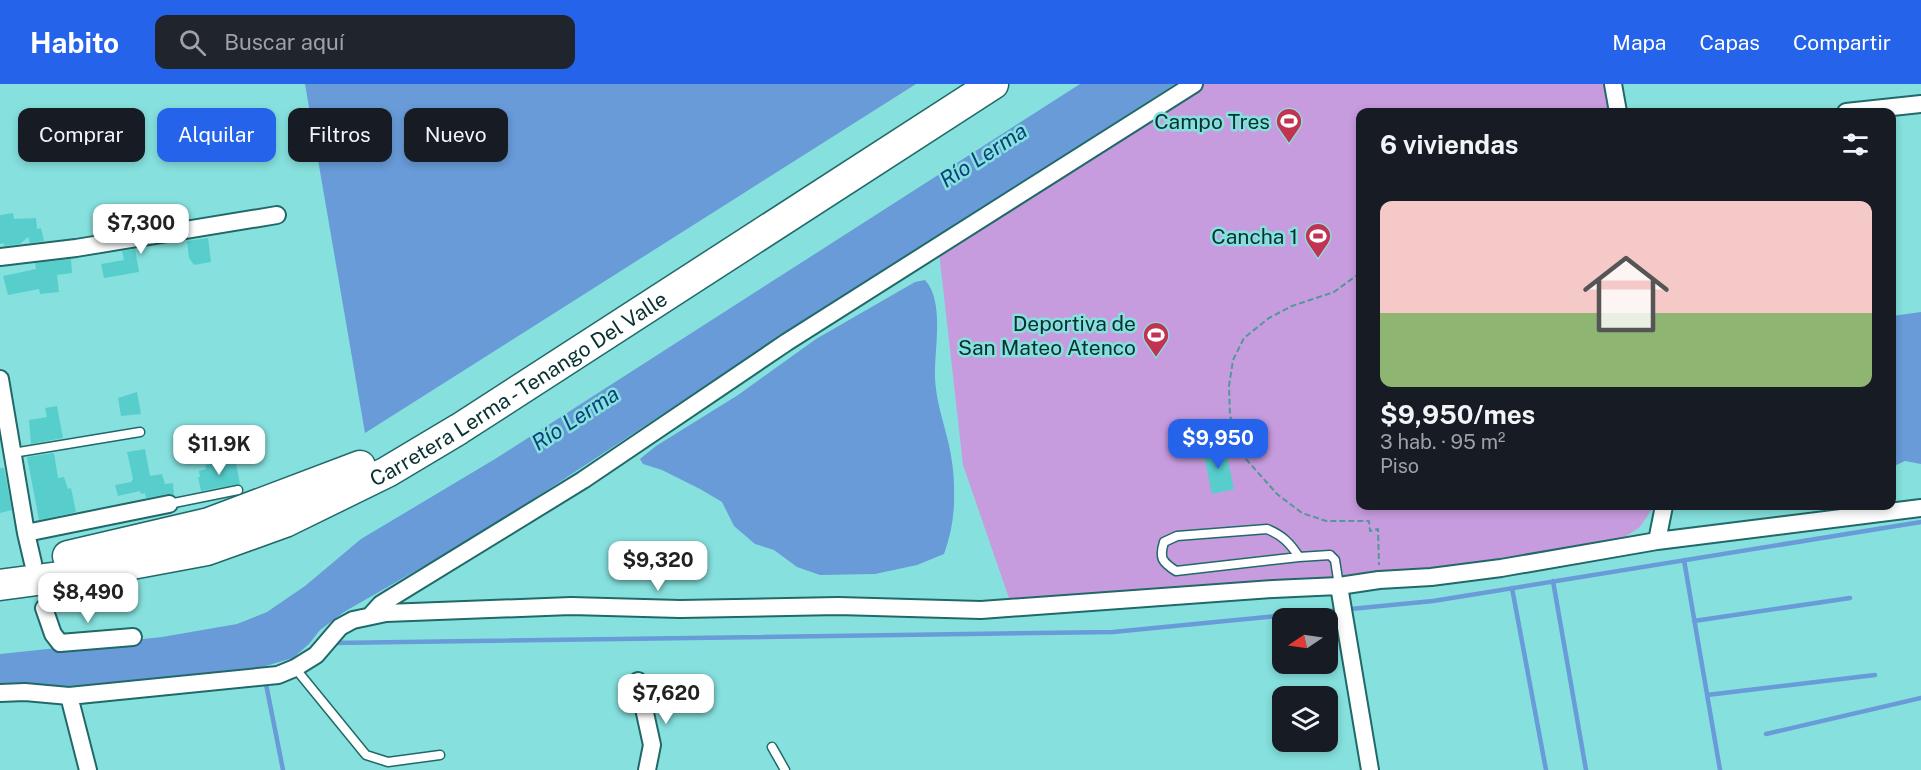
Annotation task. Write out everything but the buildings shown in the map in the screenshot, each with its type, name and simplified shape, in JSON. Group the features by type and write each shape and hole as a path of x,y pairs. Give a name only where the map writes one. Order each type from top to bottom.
{"highway":[{"path":"0,567 71,556 209,523 381,458 453,416 958,84"},
{"name":"Carretera Lerma - Tenango Del Valle","path":"0,585 68,576 207,550 285,522 387,472 479,416 993,84"}],"street":[{"path":"371,615 381,604 582,480 787,342 1194,84"},
{"path":"1613,84 1617,108"},
{"path":"1884,108 1921,104"},
{"path":"0,257 76,248 277,215"},
{"path":"0,379 33,563"},
{"path":"26,533 169,504"},
{"path":"0,693 25,692 69,696 278,675 316,655 340,627 353,620 386,613 571,606 680,609 838,606 981,610 1273,588 1340,592 1378,580 1431,578 1658,541 1921,508"},
{"path":"1658,541 1663,510"},
{"path":"1340,592 1370,770"},
{"path":"44,608 52,634 60,643 133,637"},
{"path":"638,681 652,745 647,770"},
{"path":"69,696 88,770"}],"lane":[{"path":"13,453 140,432"},
{"path":"169,504 238,490"},
{"path":"1299,557 1291,544 1280,534 1267,529 1177,536 1164,542 1161,552 1164,564 1176,571 1330,555 1335,560 1340,592"},
{"path":"295,668 366,755 388,762 440,755"},
{"path":"772,747 785,770"}],"path":[{"path":"1356,276 1334,292 1292,306 1269,318 1244,338 1233,360 1229,386 1230,416 1246,459 1277,494 1302,513 1318,519 1369,521 1370,531 1378,529 1378,580"}],"shaded area":[{"name":"Deportiva de San Mateo Atenco","path":"1202,84 1605,84 1609,108 1356,108 1356,510 1651,510 1640,527 1616,543 1406,575 1011,604 963,465 939,252"}],"water":[{"path":"305,84 916,84 365,433 318,162 392,162 392,108 309,108"},
{"name":"Río Lerma","path":"1080,84 1175,84 707,385 485,531 344,612 320,630 293,658 262,667 126,684 0,688 0,654 162,637 237,624 267,612 305,586 361,539 495,459"},
{"path":"925,280 931,289 937,313 936,386 950,449 953,475 953,513 944,554 917,565 875,574 820,575 797,567 774,550 755,544 734,526 722,502 662,470 643,464 640,459 656,446 738,395 816,339 915,282"},
{"path":"1921,312 1921,464 1905,461 1896,465 1896,315"}],"waterway":[{"path":"333,643 1113,632 1433,601 1921,522"},
{"path":"1684,560 1720,770"},
{"path":"1553,581 1586,770"},
{"path":"1512,588 1546,770"},
{"path":"1694,621 1850,598"},
{"path":"1707,695 1875,675"},
{"path":"266,684 283,770"},
{"path":"1766,734 1921,698"}],"place":[{"name":"Campo Tres","path":"1289,144"},
{"name":"Cancha 1","path":"1318,259"},
{"name":"Deportiva de San Mateo Atenco","path":"1156,358"}]}
